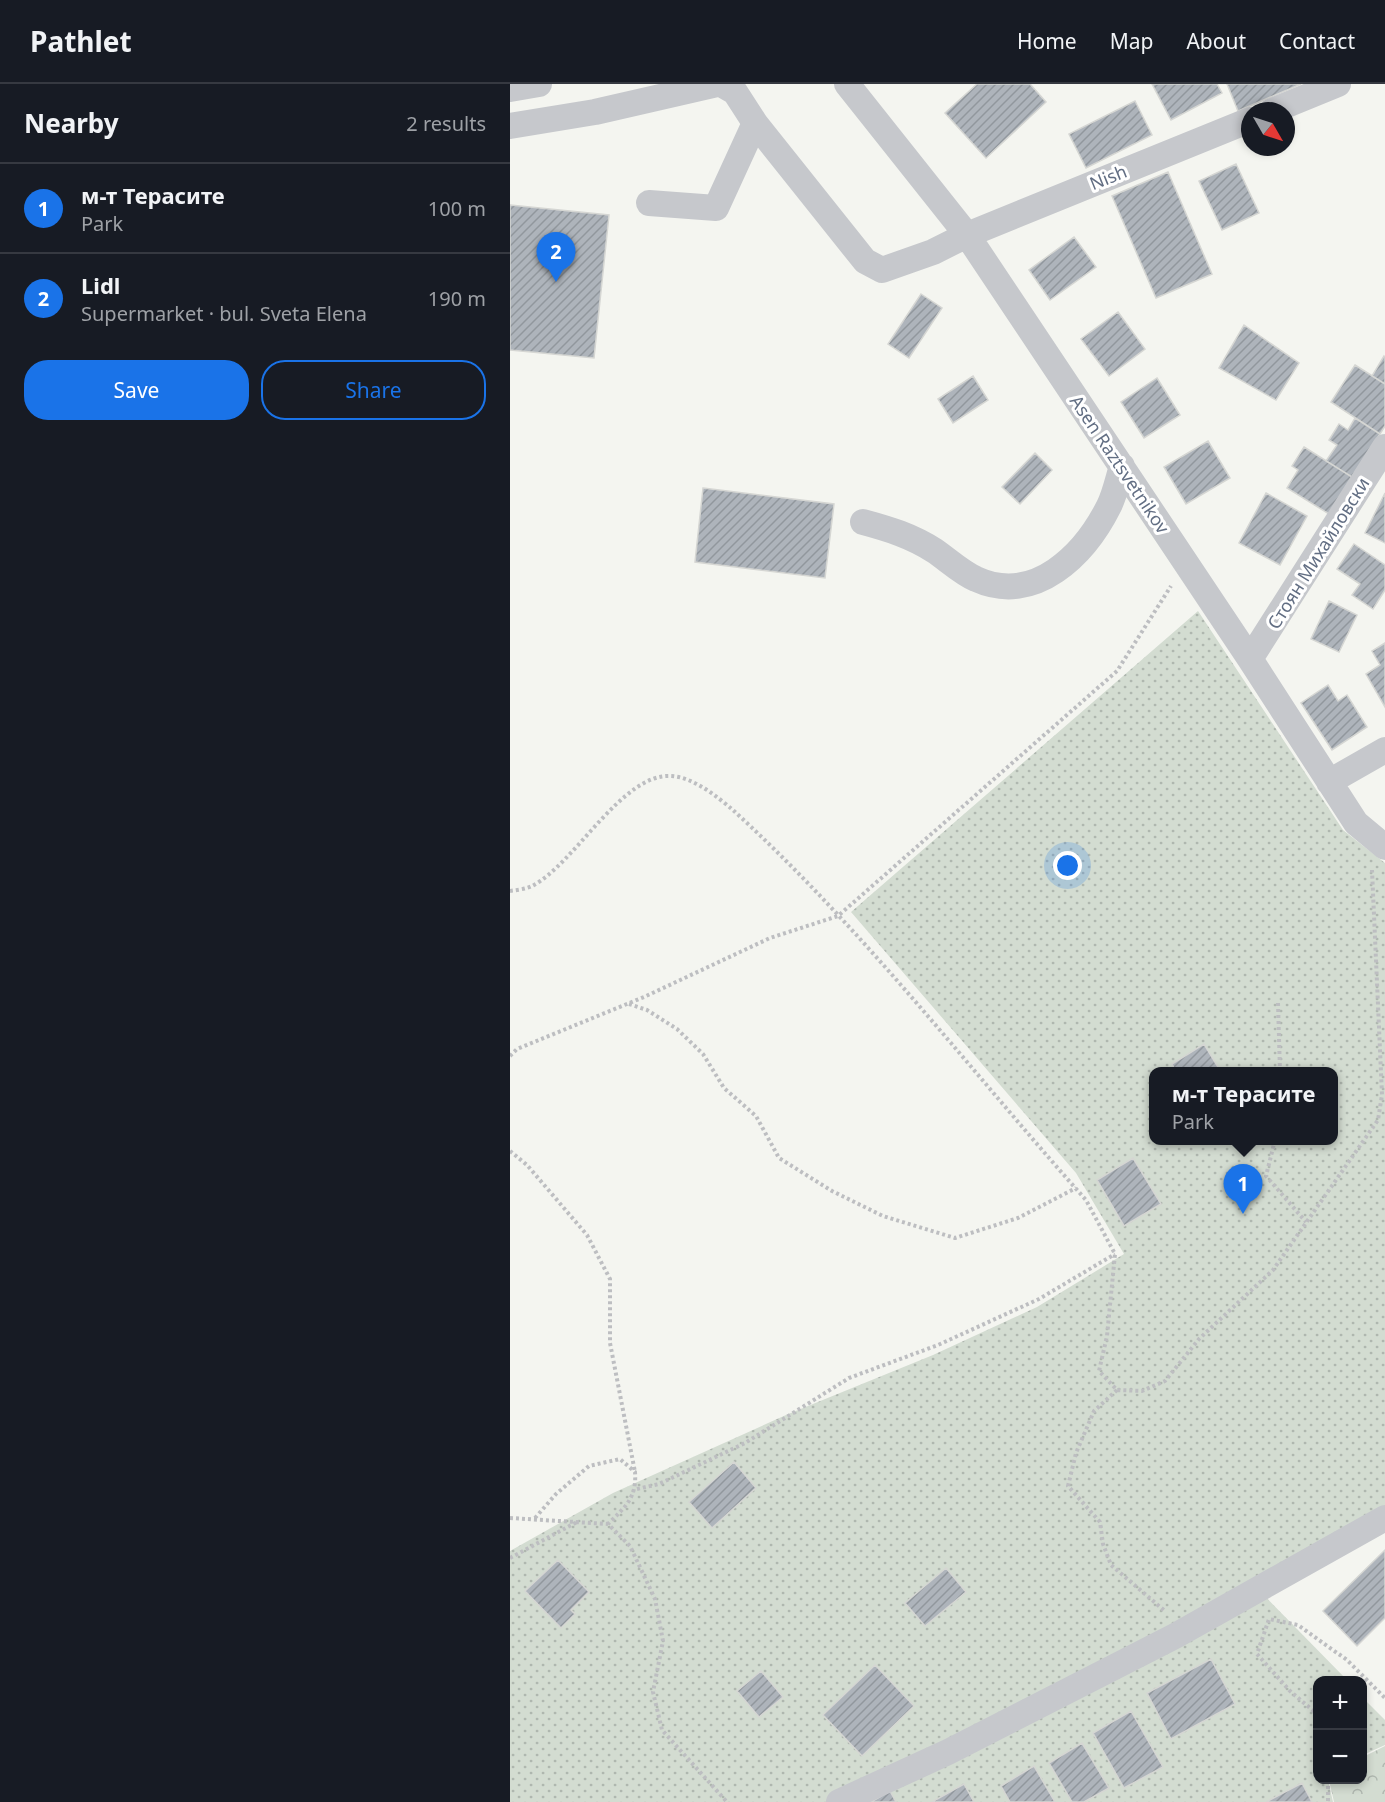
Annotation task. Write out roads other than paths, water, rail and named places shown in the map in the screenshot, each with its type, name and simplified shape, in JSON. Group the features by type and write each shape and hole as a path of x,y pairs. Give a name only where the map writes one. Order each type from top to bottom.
{"street":[{"name":"Nish","path":"719,84 735,92 755,123 870,265 882,270 933,252 966,235 1241,124"},
{"path":"510,126 595,112 719,84"},
{"name":"Asen Raztsvetnikov","path":"847,84 966,235 1122,466 1356,823 1378,841"},
{"path":"1294,102 1338,84"},
{"path":"649,203 716,207 755,123"},
{"name":"Стоян Михайловски","path":"1250,660 1385,447"},
{"path":"863,522 900,532 933,549 975,579 1004,588 1031,584 1065,565 1092,536 1110,503 1122,466"},
{"path":"1329,783 1385,750"},
{"path":"839,1802 948,1752 1175,1636 1385,1518"}],"place":[{"name":"Lidl","path":"556,282"},
{"name":"м-т Терасите","path":"1243,1214"}]}
